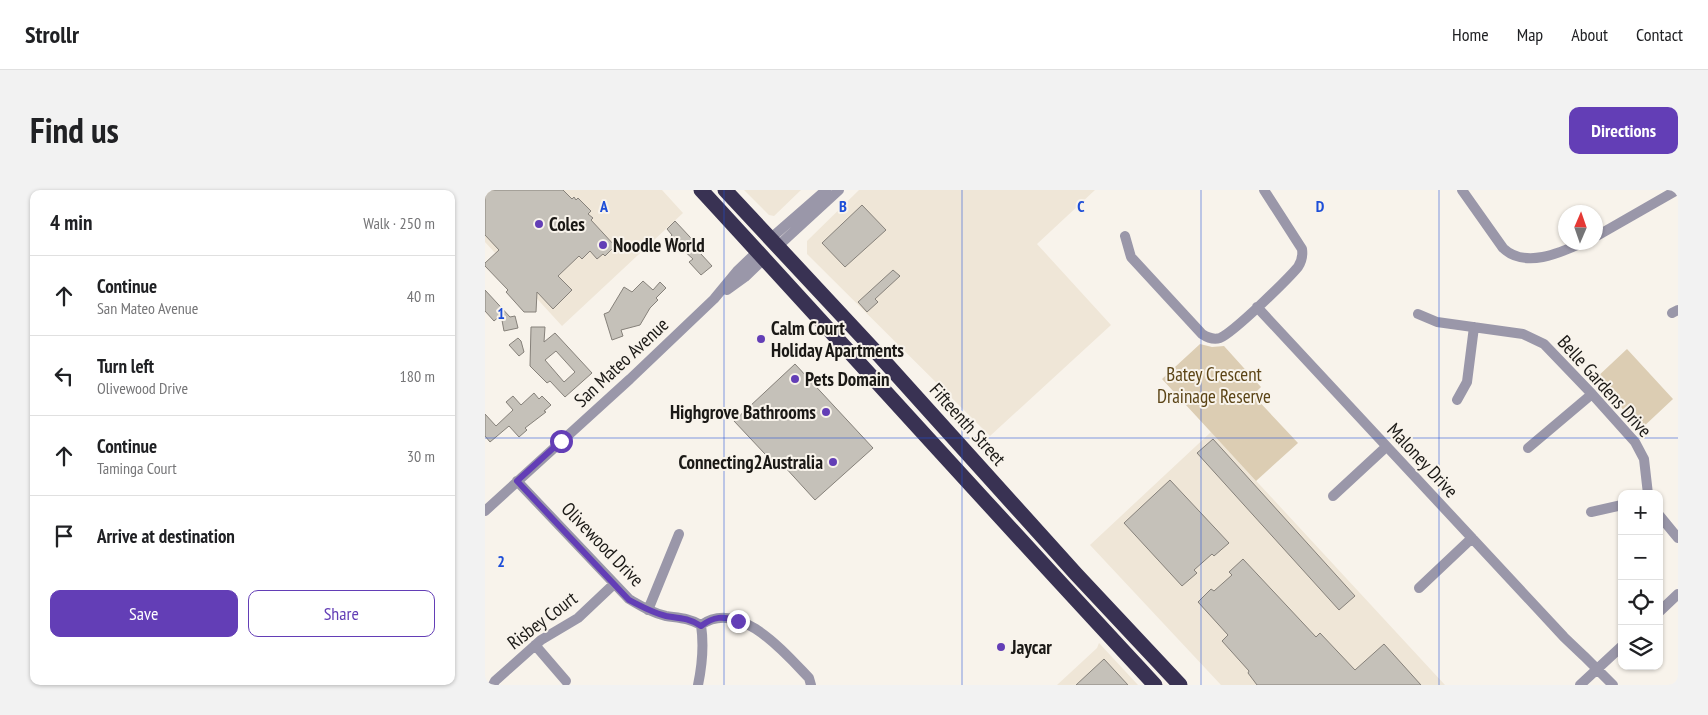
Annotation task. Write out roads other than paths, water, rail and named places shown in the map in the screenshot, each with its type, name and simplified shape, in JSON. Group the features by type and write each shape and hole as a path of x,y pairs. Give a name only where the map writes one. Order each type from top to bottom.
{"highway":[{"name":"Fifteenth Street","path":"701,190 1155,685"},
{"name":"Fifteenth Street","path":"725,190 876,352 1018,510 1180,685"},
{"path":"761,254 774,242"},
{"path":"861,364 876,352"},
{"path":"1126,654 1139,642"}],"street":[{"path":"774,242 826,190"},
{"path":"774,242 839,190"},
{"path":"1125,236 1131,257 1202,334 1211,339 1219,338 1227,334 1257,307 1298,266 1303,258 1302,249 1264,190"},
{"path":"1462,190 1503,248 1513,255 1524,259 1536,258 1564,250"},
{"path":"1603,232 1677,190"},
{"name":"San Mateo Avenue","path":"485,511 714,299 738,270 761,254"},
{"name":"Maloney Drive","path":"1257,307 1564,637 1580,660 1595,671"},
{"name":"Belle Gardens Drive","path":"1418,314 1437,322 1518,333 1537,339 1552,351 1592,394 1627,432 1641,451 1646,469 1648,490"},
{"path":"1457,400 1467,382 1474,327"},
{"path":"1528,448 1592,394"},
{"path":"1333,496 1386,447"},
{"name":"Olivewood Drive","path":"517,481 629,600 647,610 666,616 685,618 701,626"},
{"path":"1591,512 1618,506"},
{"path":"1663,520 1678,534"},
{"path":"1663,520 1678,538"},
{"path":"647,610 679,534"},
{"path":"1419,588 1472,538"},
{"name":"Risbey Court","path":"493,685 495,681 535,645 578,618 615,584"},
{"path":"1663,608 1678,594"},
{"path":"698,685 701,670 701,626 709,619 719,617 738,621 773,641 809,678 811,685"},
{"path":"535,645 566,680"},
{"path":"1580,685 1618,650"},
{"path":"1595,671 1604,685"},
{"path":"1595,671 1613,685"}],"place":[{"name":"Coles","path":"539,224"},
{"name":"Noodle World","path":"603,245"},
{"name":"Calm Court Holiday Apartments","path":"761,339"},
{"name":"Pets Domain","path":"795,379"},
{"name":"Highgrove Bathrooms","path":"826,412"},
{"name":"Connecting2Australia","path":"833,462"},
{"name":"Jaycar","path":"1001,647"}],"park label":[{"name":"Batey Crescent Drainage Reserve","path":"1214,385"}]}
